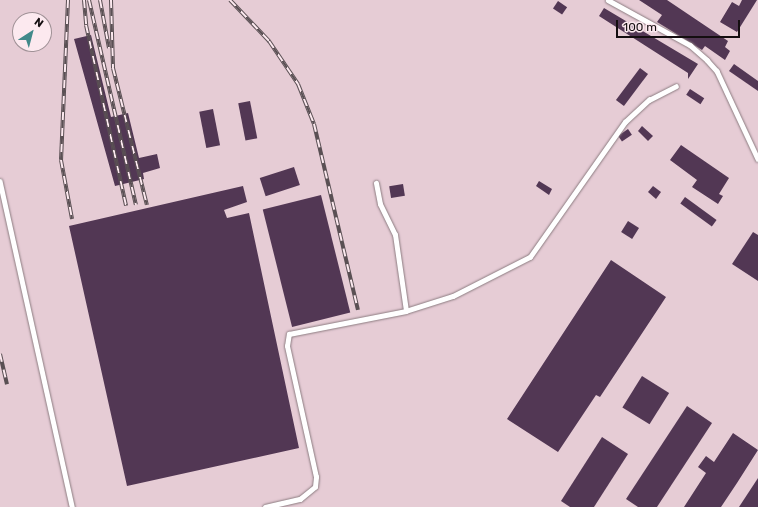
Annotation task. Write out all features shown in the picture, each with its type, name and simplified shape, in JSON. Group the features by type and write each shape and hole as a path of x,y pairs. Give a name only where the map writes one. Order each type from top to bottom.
{"lane":[{"path":"608,0 690,45 707,60 717,71 758,159"},
{"path":"265,507 300,499 315,487 316,477 287,346 289,334 406,311 453,296 530,257 621,127 649,100 676,86"},
{"path":"0,181 72,507"},
{"path":"376,183 380,204 395,236 406,311"}],"shaded area":[{"path":"0,0 758,0 758,507 0,507"}],"building":[{"path":"639,0 667,0 728,41 725,47 730,51 725,60 705,46 702,50 657,22 662,15"},
{"path":"742,0 757,0 737,32 720,22 732,2 739,6"},
{"path":"558,1 567,7 562,15 553,8"},
{"path":"604,8 698,64 688,79 688,73 599,16"},
{"path":"91,35 111,117 128,113 139,158 157,154 160,168 143,173 144,179 115,186 74,39"},
{"path":"734,64 758,81 758,91 729,71"},
{"path":"640,68 648,74 624,106 616,100"},
{"path":"690,89 704,98 700,104 686,95"},
{"path":"250,101 257,138 245,141 238,103"},
{"path":"213,109 220,145 206,148 199,112"},
{"path":"642,126 653,136 648,141 638,131"},
{"path":"628,129 632,135 622,142 618,136"},
{"path":"681,145 729,178 719,194 723,196 718,204 692,187 697,180 670,160"},
{"path":"294,167 300,185 266,196 260,178"},
{"path":"539,181 552,189 549,195 536,186"},
{"path":"403,184 405,196 391,198 389,186"},
{"path":"243,186 247,202 224,210 227,218 249,213 299,448 127,486 69,226"},
{"path":"653,186 661,192 656,199 648,192"},
{"path":"321,195 350,312 292,327 263,210"},
{"path":"685,197 717,220 712,226 680,203"},
{"path":"628,221 639,228 632,239 621,232"},
{"path":"753,232 758,235 758,281 732,264"},
{"path":"611,260 666,297 600,397 596,395 558,452 507,419"},
{"path":"642,376 669,393 650,424 622,407"},
{"path":"687,406 712,423 657,507 638,507 626,499"},
{"path":"733,433 758,450 737,483 721,507 684,507 706,473 698,467 706,456 714,462"},
{"path":"602,437 628,454 594,507 570,507 561,501"},
{"path":"758,478 758,507 739,507"}],"railway":[{"path":"68,0 61,160 72,219"},
{"path":"84,0 86,25 126,206"},
{"path":"89,0 136,205"},
{"path":"100,0 109,48"},
{"path":"111,0 113,68 147,205"},
{"path":"230,0 269,41 298,84 314,124 358,310"},
{"path":"0,354 7,384"}]}
